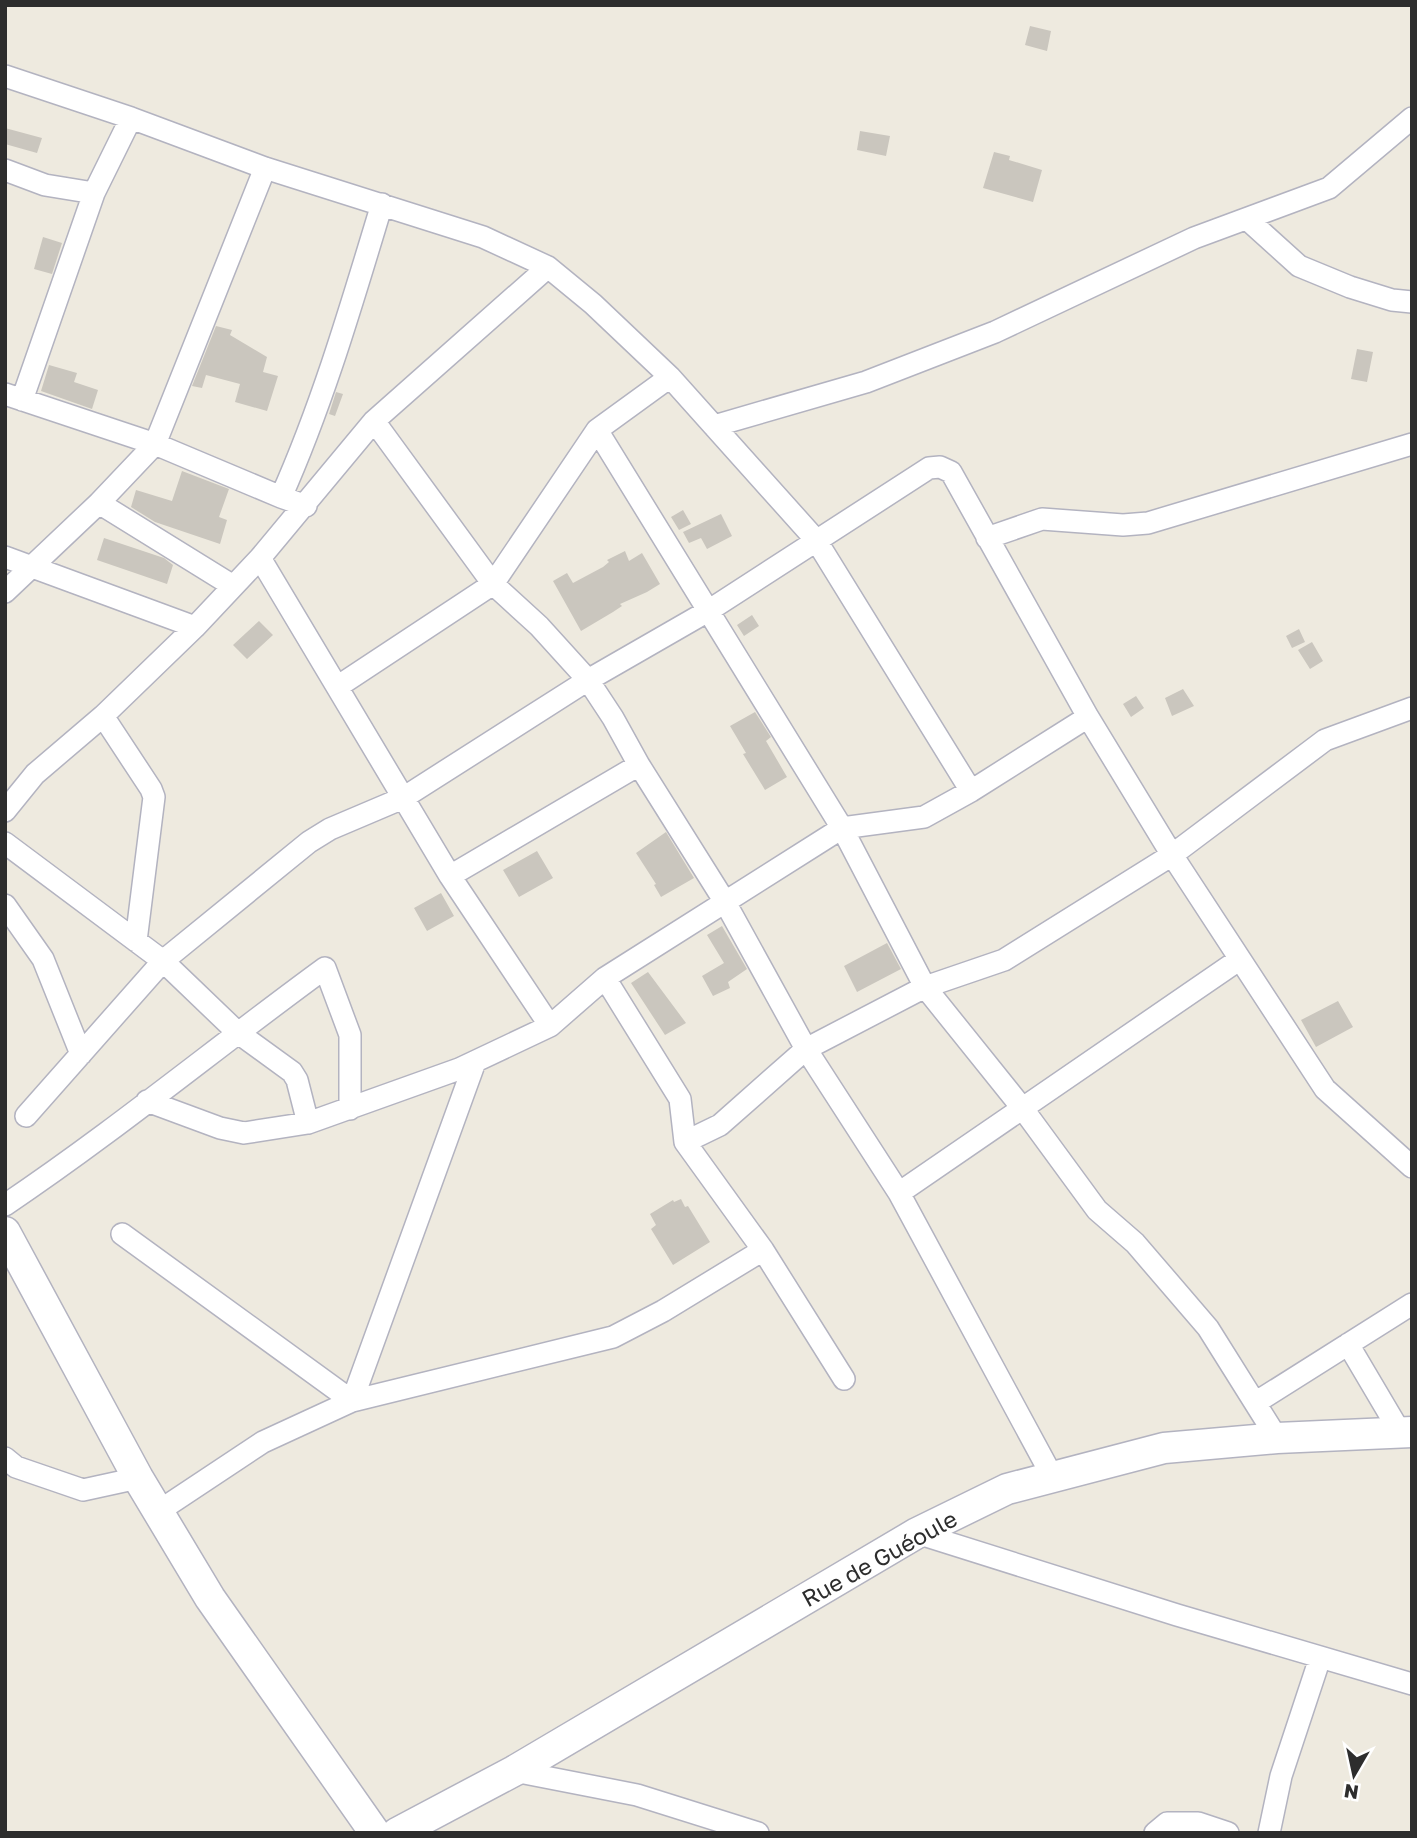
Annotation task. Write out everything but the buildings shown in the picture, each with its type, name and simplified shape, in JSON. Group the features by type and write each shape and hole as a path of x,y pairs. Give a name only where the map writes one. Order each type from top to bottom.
{"main road":[{"path":"5,1232 138,1478 211,1598 375,1833"},
{"name":"Rue de Guéoule","path":"397,1833 514,1771 917,1533 1007,1489 1164,1448 1277,1438 1406,1432"}],"street":[{"path":"5,76 265,167 484,237 548,267 593,304 670,377 816,540 971,791"},
{"path":"131,118 94,194 14,397 155,444 306,506"},
{"path":"714,426 866,382 982,337 1194,238 1329,188 1412,118"},
{"path":"5,592 99,503 155,444 265,167"},
{"path":"5,170 45,185 94,194"},
{"path":"281,497 349,314 382,204"},
{"path":"1247,219 1299,265 1350,287 1392,300 1412,302"},
{"path":"5,811 35,774 103,716 195,627 306,506 374,421 548,267"},
{"path":"337,687 493,584 597,430 670,377"},
{"path":"374,421 493,584 539,626 588,680 613,718 724,902 806,1049 900,1192 1052,1476"},
{"path":"597,430 842,828 925,987 1023,1109 1097,1210 1135,1243 1208,1328 1277,1438"},
{"path":"987,538 1042,519 1123,525 1148,523 1412,444"},
{"path":"26,1115 163,961 309,842 330,829 403,798 588,680 708,611 929,468 940,467 951,472 1088,717 1172,855 1325,1089 1412,1167"},
{"path":"99,503 233,586"},
{"path":"5,557 195,627"},
{"path":"260,558 450,876 550,1026"},
{"path":"685,1142 720,1125 806,1049 925,987 1004,960 1172,855 1325,740 1412,708"},
{"path":"103,716 154,797 136,941"},
{"path":"147,1101 232,1132 244,1133 309,1123 426,1083 550,1026 605,978 842,828 924,817 971,791 1088,717"},
{"path":"450,876 639,765"},
{"path":"5,843 163,961 237,1032 292,1072 297,1080 309,1123"},
{"path":"5,905 43,959 80,1054"},
{"path":"900,1192 1240,959"},
{"path":"5,1205 69,1162 237,1032 325,968 350,1035 349,1109"},
{"path":"605,978 680,1099 685,1142 763,1250 844,1379"},
{"path":"352,1401 475,1062"},
{"path":"122,1234 352,1401"},
{"path":"159,1511 263,1442 352,1401 613,1337 663,1311 763,1250"},
{"path":"1255,1404 1412,1304"},
{"path":"1349,1344 1406,1432"},
{"path":"5,1458 16,1467 83,1490 138,1478"},
{"path":"917,1533 1412,1684"},
{"path":"1269,1833 1281,1776 1320,1658"},
{"path":"514,1771 636,1795 758,1833"},
{"path":"1156,1833 1167,1823 1198,1823 1228,1833"}]}
